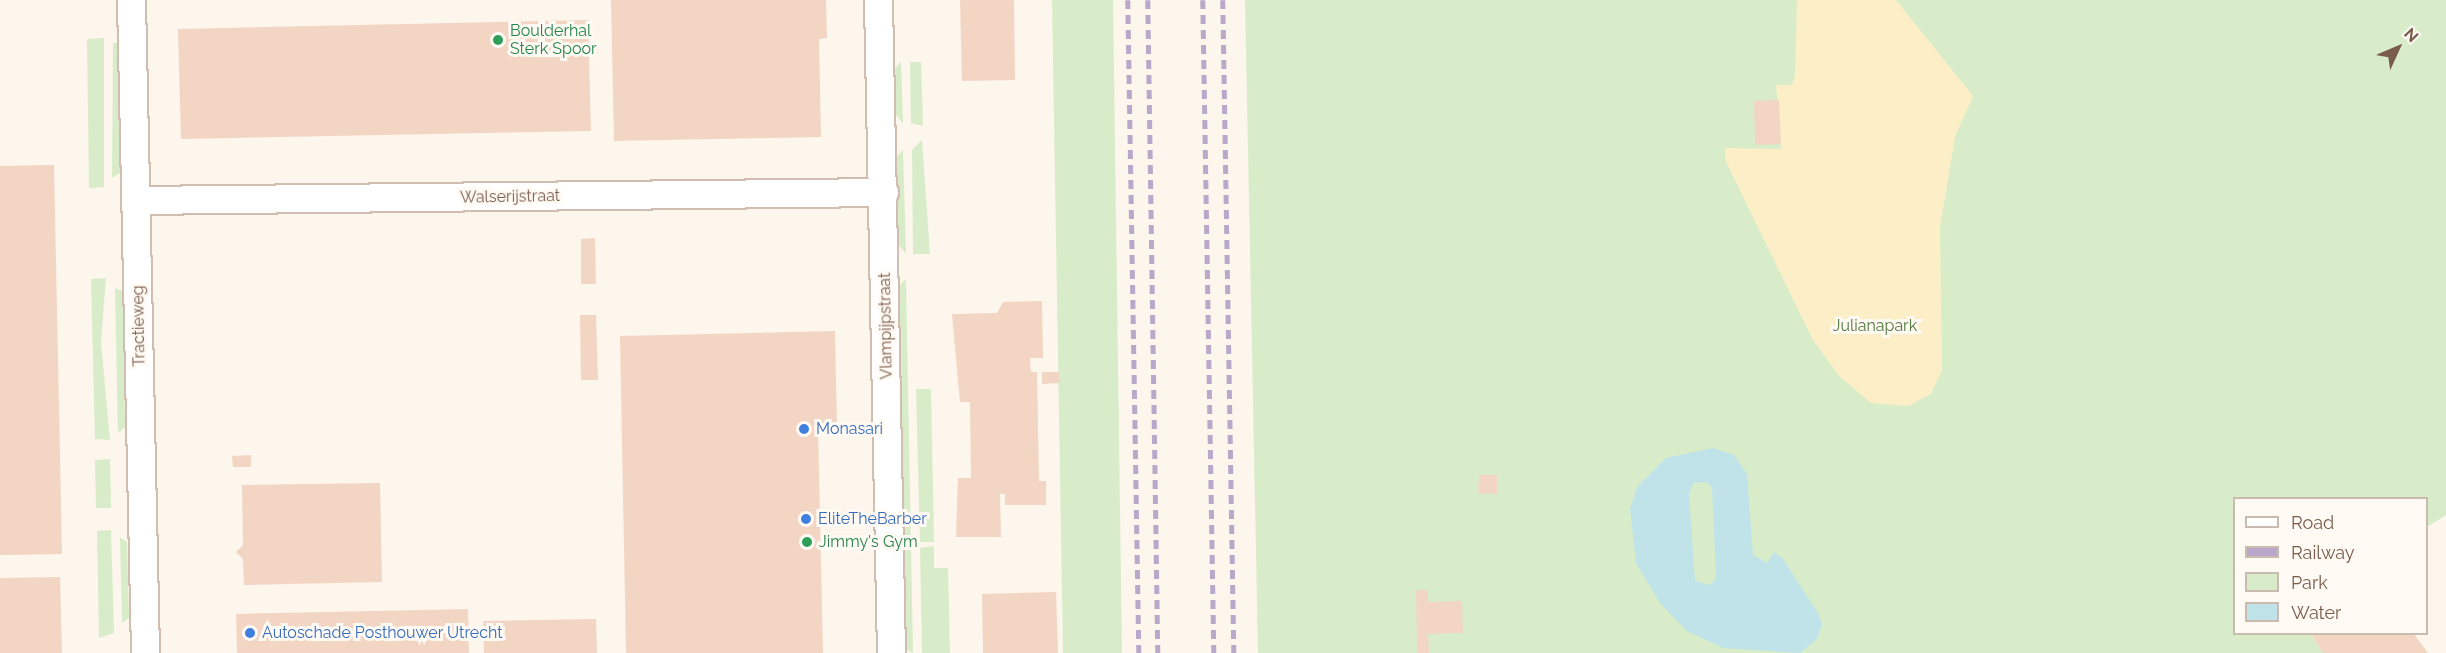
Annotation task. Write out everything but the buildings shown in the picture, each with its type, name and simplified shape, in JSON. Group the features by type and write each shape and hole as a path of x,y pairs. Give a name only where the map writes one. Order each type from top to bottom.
{"street":[{"name":"Tractieweg","path":"132,0 145,653"},
{"name":"Vlampijpstraat","path":"879,0 891,653"},
{"name":"Walserijstraat","path":"135,200 884,192"}],"green space":[{"path":"1052,0 1113,0 1122,653 1063,653"},
{"name":"Julianapark","path":"1245,0 2446,0 2446,515 2428,526 2428,497 2233,497 2233,635 2312,635 2323,653 1258,653"},
{"path":"104,38 104,187 89,188 87,39"},
{"path":"113,43 117,43 120,173 112,178"},
{"path":"901,62 903,123 895,114 894,69"},
{"path":"910,62 921,62 923,126 911,123"},
{"path":"922,140 930,254 913,254 912,150"},
{"path":"903,150 906,253 897,244 896,157"},
{"path":"106,278 101,342 110,440 95,439 91,279"},
{"path":"906,279 913,653 905,649 898,287"},
{"path":"115,288 123,291 125,427 118,433"},
{"path":"916,389 931,389 934,542 920,542"},
{"path":"110,459 111,508 96,508 95,460"},
{"path":"111,530 114,633 99,638 97,531"},
{"path":"120,537 127,542 129,618 122,623"},
{"path":"934,546 934,568 948,568 950,653 922,653 920,548"}],"sand":[{"path":"1797,0 1896,0 1973,96 1955,137 1940,227 1942,370 1931,394 1908,406 1871,403 1839,376 1813,340 1726,162 1725,148 1781,149 1776,85 1792,85 1795,75"}],"water":[{"path":"1713,448 1734,455 1747,474 1753,555 1767,563 1774,552 1783,559 1818,613 1822,624 1817,639 1800,653 1723,648 1687,631 1660,603 1636,563 1630,509 1637,487 1666,458","holes":["1707,482 1712,488 1716,578 1710,585 1695,581 1689,493 1694,483"]}],"railway":[{"path":"1128,0 1139,653"},
{"path":"1148,0 1158,653"},
{"path":"1203,0 1214,653"},
{"path":"1223,0 1234,653"}],"place":[{"name":"Boulderhal Sterk Spoor","path":"498,40"},
{"name":"Monasari","path":"804,429"},
{"name":"EliteTheBarber","path":"806,519"},
{"name":"Jimmy's Gym","path":"807,542"},
{"name":"Autoschade Posthouwer Utrecht","path":"250,633"}]}
